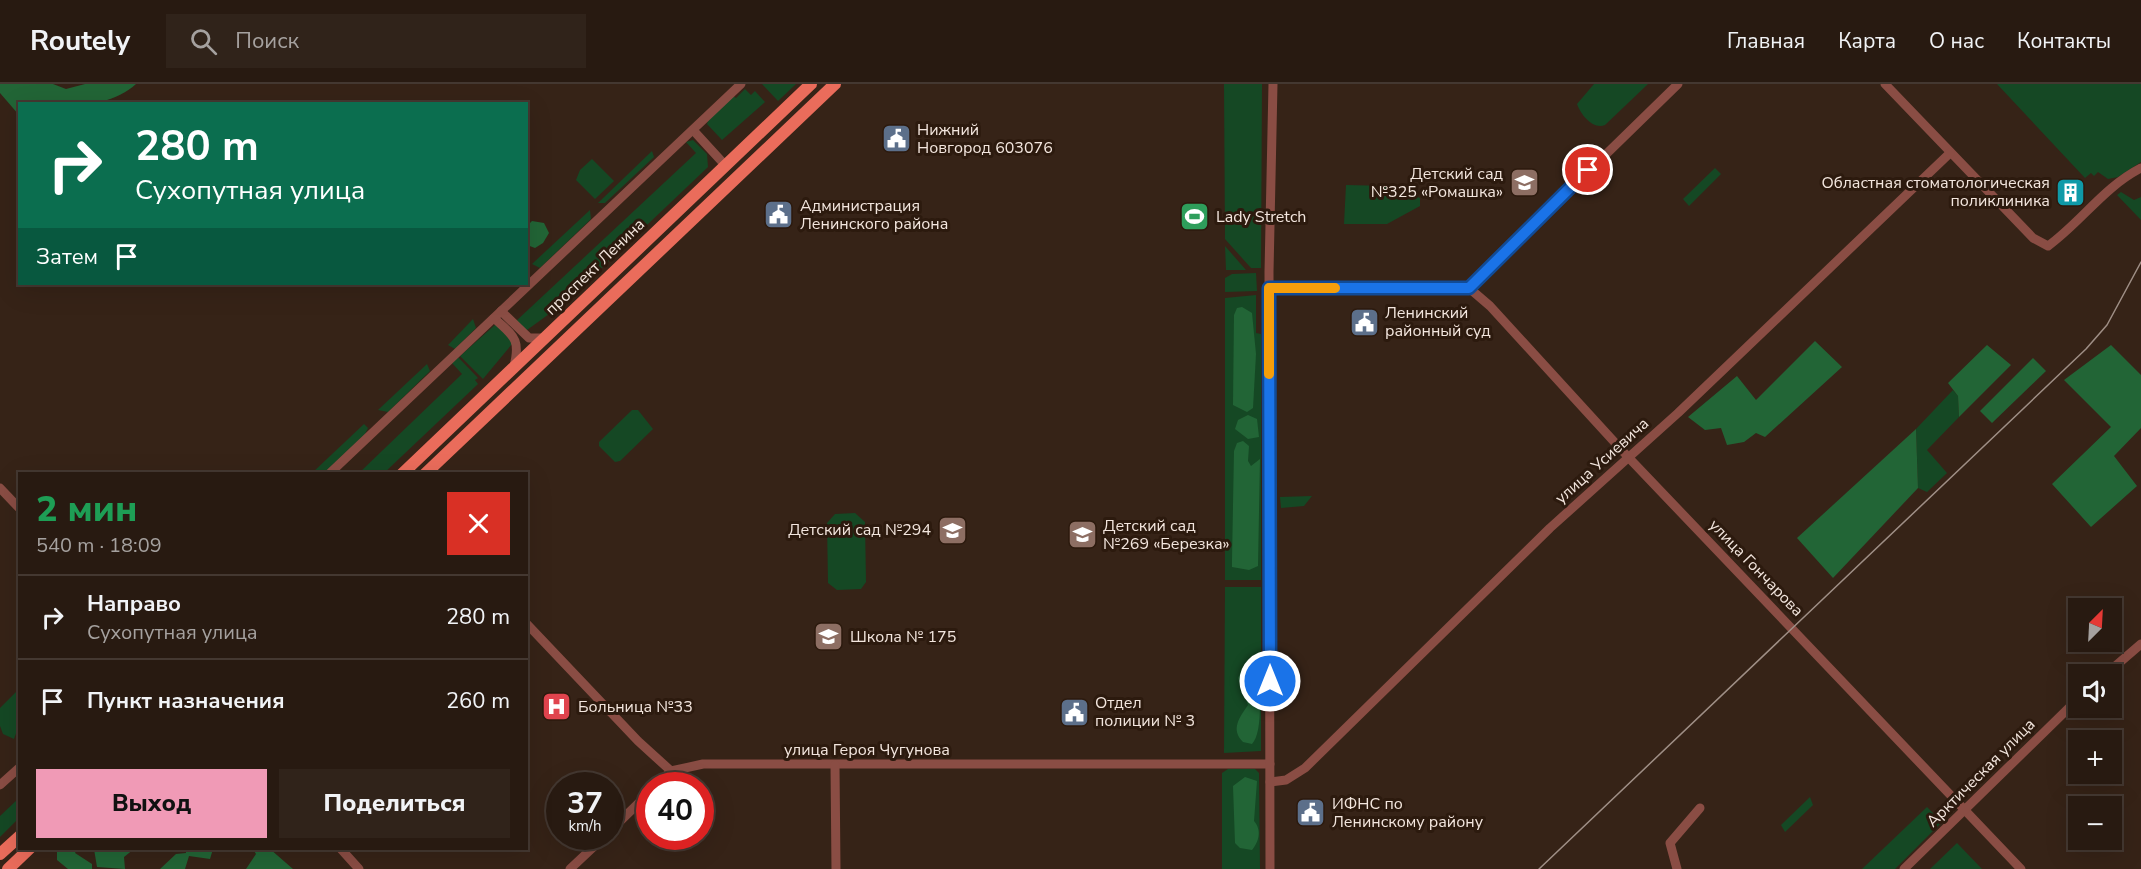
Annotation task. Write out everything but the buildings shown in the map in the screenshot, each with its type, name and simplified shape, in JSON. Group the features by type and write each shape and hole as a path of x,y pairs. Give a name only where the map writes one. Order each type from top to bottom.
{"main road":[{"name":"проспект Ленина","path":"404,472 811,84"},
{"name":"проспект Ленина","path":"427,472 835,84"},
{"path":"0,854 18,838"},
{"path":"8,869 28,850"}],"street":[{"path":"331,472 741,84"},
{"path":"1270,869 1269,288 1273,84"},
{"path":"1269,288 1469,288 1678,84"},
{"path":"1885,84 2033,238 2048,246 2109,189 2141,168"},
{"path":"693,130 725,165"},
{"name":"улица Усиевича","path":"1270,782 1286,780 1305,768 1550,528 1629,458 1950,153"},
{"name":"улица Гончарова","path":"1469,288 1490,306 1629,458 2021,869"},
{"path":"498,314 529,338 544,338"},
{"path":"498,314 516,339 519,348 514,366"},
{"path":"0,488 18,507"},
{"path":"528,625 644,747 671,771"},
{"path":"2118,664 2141,644"},
{"name":"Арктическая улица","path":"1904,869 2068,709"},
{"name":"улица Героя Чугунова","path":"671,771 702,764 1270,764"},
{"path":"835,765 836,869"},
{"path":"0,785 18,769"},
{"path":"624,817 636,806"},
{"path":"1677,869 1670,843 1700,808"},
{"path":"342,850 359,869"},
{"path":"570,869 590,850"}],"green space":[{"path":"0,84 53,84 66,89 85,84 136,84 124,93 100,102 18,102 18,114 0,93"},
{"path":"762,84 796,84 778,101"},
{"path":"1224,84 1262,84 1261,268 1251,268 1225,239"},
{"path":"1594,84 1648,84 1605,125 1601,126 1588,120 1581,113 1577,104"},
{"path":"1997,84 2141,84 2141,162 2118,177 2108,179 2098,172 2094,176 2091,173 2085,178"},
{"path":"745,89 751,95 755,91 765,102 722,140 707,124 708,121 733,96 736,98"},
{"path":"693,140 707,154 708,167 567,301 527,330 515,322 696,153 686,142"},
{"path":"652,151 654,157 605,203 598,203"},
{"path":"592,159 614,181 595,199 576,180 580,170"},
{"path":"1715,168 1721,174 1689,206 1683,199"},
{"path":"1346,185 1389,186 1420,198 1420,206 1387,224 1344,224"},
{"path":"2121,192 2134,200 2141,197 2141,220 2117,195"},
{"path":"590,210 591,219 540,268 532,264"},
{"path":"532,221 544,223 549,233 543,243 535,248 528,245 528,225"},
{"path":"1225,246 1246,270 1226,270"},
{"path":"1256,273 1257,291 1225,292 1225,278 1232,274"},
{"path":"1256,295 1256,333 1261,334 1261,580 1225,580 1225,298"},
{"path":"1242,307 1252,313 1256,354 1253,408 1247,412 1233,405 1234,315 1237,308"},
{"path":"473,319 476,328 455,349 448,345"},
{"path":"496,324 512,339 512,344 483,379 460,356"},
{"path":"1815,341 1842,367 1765,437 1756,433 1744,442 1727,445 1721,428 1705,430 1688,417 1737,376 1756,400"},
{"path":"1987,345 2011,365 1959,417 1958,396 1948,383"},
{"path":"2111,345 2141,375 2141,428 2114,456 2137,486 2091,527 2052,484 2111,427 2064,380"},
{"path":"458,357 478,378 475,380 478,384 385,472 360,472 462,374 452,363"},
{"path":"2033,358 2046,371 1992,423 1980,411"},
{"path":"427,364 430,371 388,412 378,410"},
{"path":"1953,390 1958,396 1959,417 1927,450 1947,473 1927,492 1918,488 1916,429"},
{"path":"632,410 638,410 653,429 620,461 615,462 599,446 599,442"},
{"path":"1248,415 1257,419 1259,437 1248,439 1235,429 1238,420"},
{"path":"364,424 368,428 365,434 325,472 313,472"},
{"path":"1916,429 1918,488 1833,578 1797,538"},
{"path":"1243,441 1249,446 1248,461 1251,466 1260,459 1258,566 1249,570 1232,567 1234,451 1237,443"},
{"path":"1312,496 1304,506 1281,508 1280,497"},
{"path":"855,513 865,522 866,582 861,589 837,590 828,583 827,523 835,514"},
{"path":"1225,587 1261,587 1261,751 1224,753"},
{"path":"1247,660 1256,661 1259,667 1259,719 1256,738 1252,744 1243,742 1237,732 1239,719 1248,705 1238,678"},
{"path":"18,690 18,728 14,739 3,734 0,726 0,708"},
{"path":"1228,769 1255,769 1259,773 1260,869 1222,869 1222,773"},
{"path":"1245,777 1257,781 1254,821 1259,836 1252,850 1240,848 1235,843 1233,786"},
{"path":"1810,797 1813,805 1785,832 1781,825"},
{"path":"18,799 18,819 0,837 0,816"},
{"path":"1927,807 1942,822 1895,869 1862,869"},
{"path":"1957,843 1982,869 1930,869"},
{"path":"57,850 76,850 75,853 92,864 92,869 68,869 57,860"},
{"path":"94,850 133,850 124,857 125,869 97,867"},
{"path":"186,850 213,850 210,859 189,856 185,869 160,869 176,854 186,853"},
{"path":"254,850 271,850 293,869 246,869 256,854"}],"tram line":[{"path":"1539,869 2086,349 2107,325 2141,262"}],"slow traffic":[{"path":"1269,374 1269,288 1335,288"}],"place":[{"name":"Нижний Новгород 603076","path":"896,139"},
{"name":"Детский сад №325 «Ромашка»","path":"1524,183"},
{"name":"Областная стоматологическая поликлиника","path":"2071,192"},
{"name":"Администрация Ленинского района","path":"779,215"},
{"name":"Lady Stretch","path":"1195,217"},
{"name":"Ленинский районный суд","path":"1364,322"},
{"name":"Детский сад №294","path":"952,530"},
{"name":"Детский сад №269 «Березка»","path":"1082,535"},
{"name":"Школа № 175","path":"829,637"},
{"name":"Больница №33","path":"557,707"},
{"name":"Отдел полиции № 3","path":"1074,712"},
{"name":"ИФНС по Ленинскому району","path":"1311,813"}],"route":[{"path":"1270,681 1269,288 1469,288 1588,170"}]}
